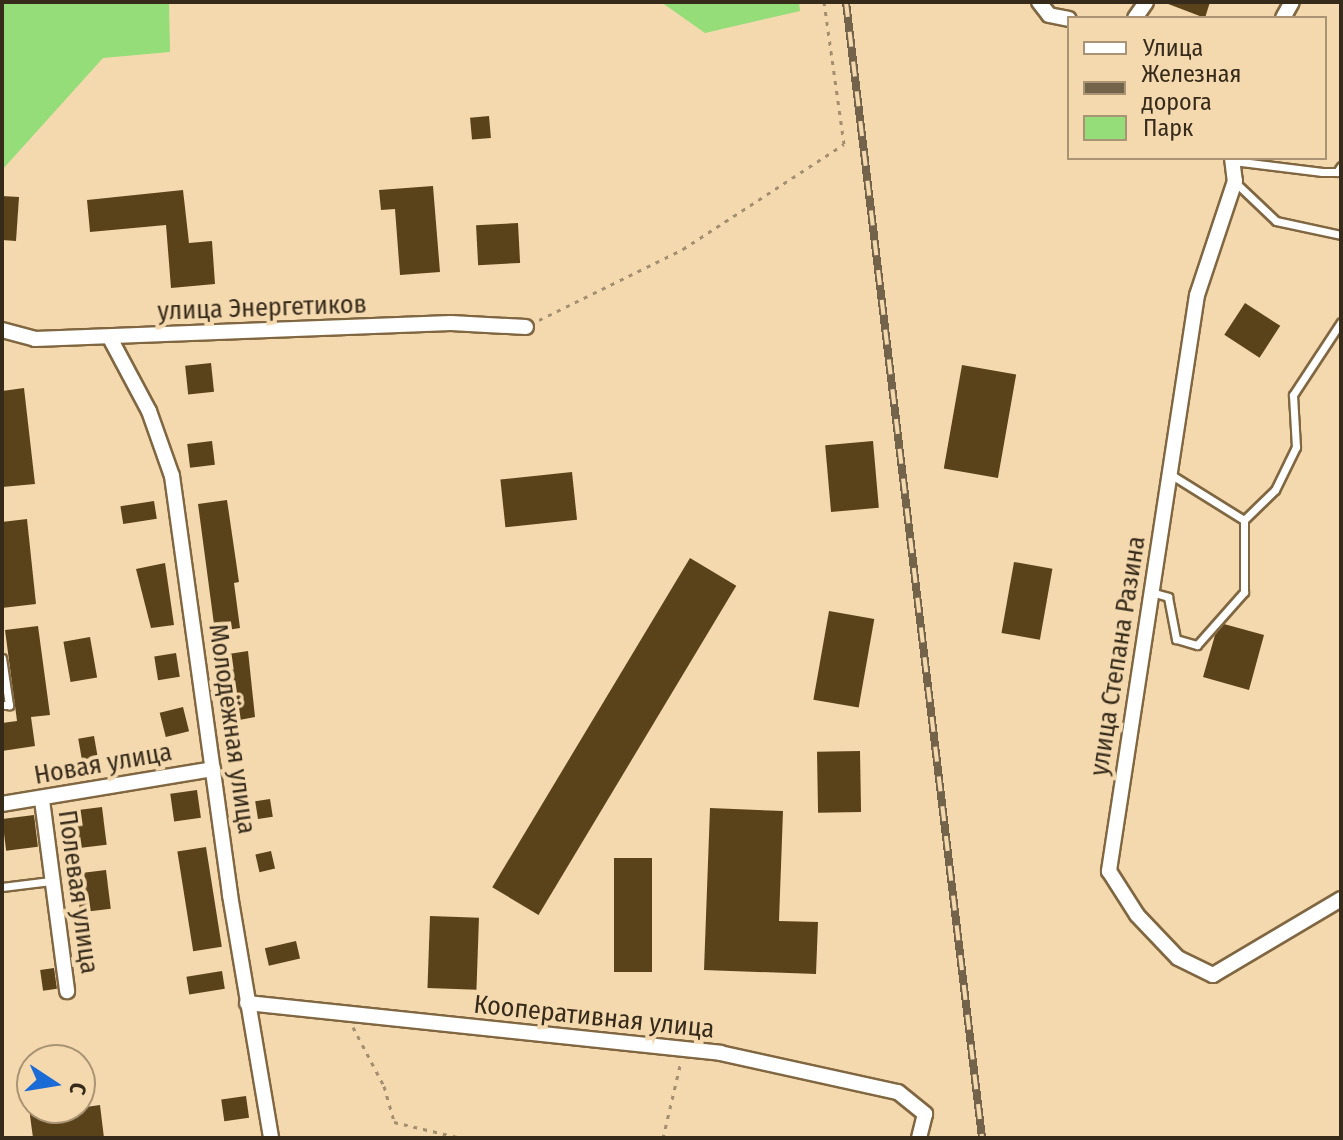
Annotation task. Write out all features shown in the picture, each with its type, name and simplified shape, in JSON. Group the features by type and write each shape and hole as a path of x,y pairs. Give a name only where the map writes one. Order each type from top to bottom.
{"street":[{"path":"1039,2 1049,15 1067,19"},
{"name":"улица Степана Разина","path":"1232,160 1235,181 1197,295 1109,871 1137,915 1178,958 1213,975 1341,899"},
{"name":"улица Энергетиков","path":"2,330 35,339 451,323 526,327"},
{"name":"Молодёжная улица","path":"110,338 149,411 172,476 247,1003 271,1138"},
{"name":"Новая улица","path":"2,804 42,800 213,769"},
{"name":"Полевая улица","path":"42,800 67,991"},
{"name":"Кооперативная улица","path":"247,1003 684,1049 898,1092 925,1114 919,1138"}],"lane":[{"path":"1239,160 1322,172 1337,172 1341,166"},
{"path":"1235,181 1276,221 1341,235"},
{"path":"1151,592 1168,597 1176,639 1197,645 1244,592 1244,520 1275,490 1296,447 1293,395 1341,322"},
{"path":"1170,474 1244,520"},
{"path":"2,658 9,705 2,705"},
{"path":"2,887 53,881"}],"path":[{"path":"526,327 683,249 844,144 824,2"},
{"path":"350,1016 356,1040 384,1086 394,1122 461,1138"},
{"path":"663,1138 684,1049"}],"green space":[{"path":"2,2 169,2 170,52 103,58 2,170"},
{"path":"661,2 799,2 800,11 705,33"}],"building":[{"path":"1163,2 1210,2 1206,16"},
{"path":"489,116 491,138 472,140 470,118"},
{"path":"433,186 440,272 400,275 395,209 381,210 379,190"},
{"path":"183,190 189,243 212,241 215,284 171,288 166,225 90,232 87,200"},
{"path":"2,196 19,197 16,241 2,240"},
{"path":"518,223 520,263 478,265 476,225"},
{"path":"1245,303 1280,326 1260,358 1224,335"},
{"path":"211,363 214,392 188,395 185,366"},
{"path":"962,365 1016,375 998,478 944,468"},
{"path":"24,388 35,484 2,487 2,391"},
{"path":"212,441 215,465 190,468 187,444"},
{"path":"873,441 879,508 831,512 825,445"},
{"path":"572,472 577,520 505,527 500,480"},
{"path":"227,500 239,582 234,583 240,628 215,632 198,504"},
{"path":"154,501 157,519 123,524 120,506"},
{"path":"27,519 36,604 2,608 2,522"},
{"path":"690,558 736,586 539,915 492,887"},
{"path":"1014,562 1052,569 1040,640 1001,633"},
{"path":"165,563 174,625 151,628 136,569"},
{"path":"829,611 874,619 859,708 813,700"},
{"path":"1224,624 1264,635 1249,690 1203,677 1215,635"},
{"path":"38,626 50,715 31,717 35,746 2,751 2,723 17,721 5,630"},
{"path":"90,637 97,677 71,682 63,642"},
{"path":"248,651 255,717 234,721 216,656"},
{"path":"176,653 180,677 158,680 154,656"},
{"path":"183,707 189,731 166,737 160,713"},
{"path":"94,736 99,765 83,767 78,739"},
{"path":"860,751 861,812 818,813 817,752"},
{"path":"197,790 201,818 174,821 170,794"},
{"path":"270,799 273,817 258,819 255,801"},
{"path":"102,807 107,845 71,849 66,811"},
{"path":"710,808 783,811 779,921 818,922 816,974 704,970"},
{"path":"34,815 38,847 6,851 2,819"},
{"path":"206,847 222,947 193,951 177,852"},
{"path":"271,851 275,869 259,872 255,855"},
{"path":"614,858 652,858 652,972 614,972"},
{"path":"106,870 111,909 80,912 75,874"},
{"path":"430,916 479,918 476,990 427,988"},
{"path":"296,941 300,959 269,966 265,948"},
{"path":"54,968 57,989 43,991 40,970"},
{"path":"222,971 225,989 189,994 186,977"},
{"path":"246,1096 249,1118 224,1121 221,1099"},
{"path":"100,1105 104,1138 33,1138 31,1124 96,1124 96,1106"}],"railway":[{"path":"846,2 982,1138"}]}
